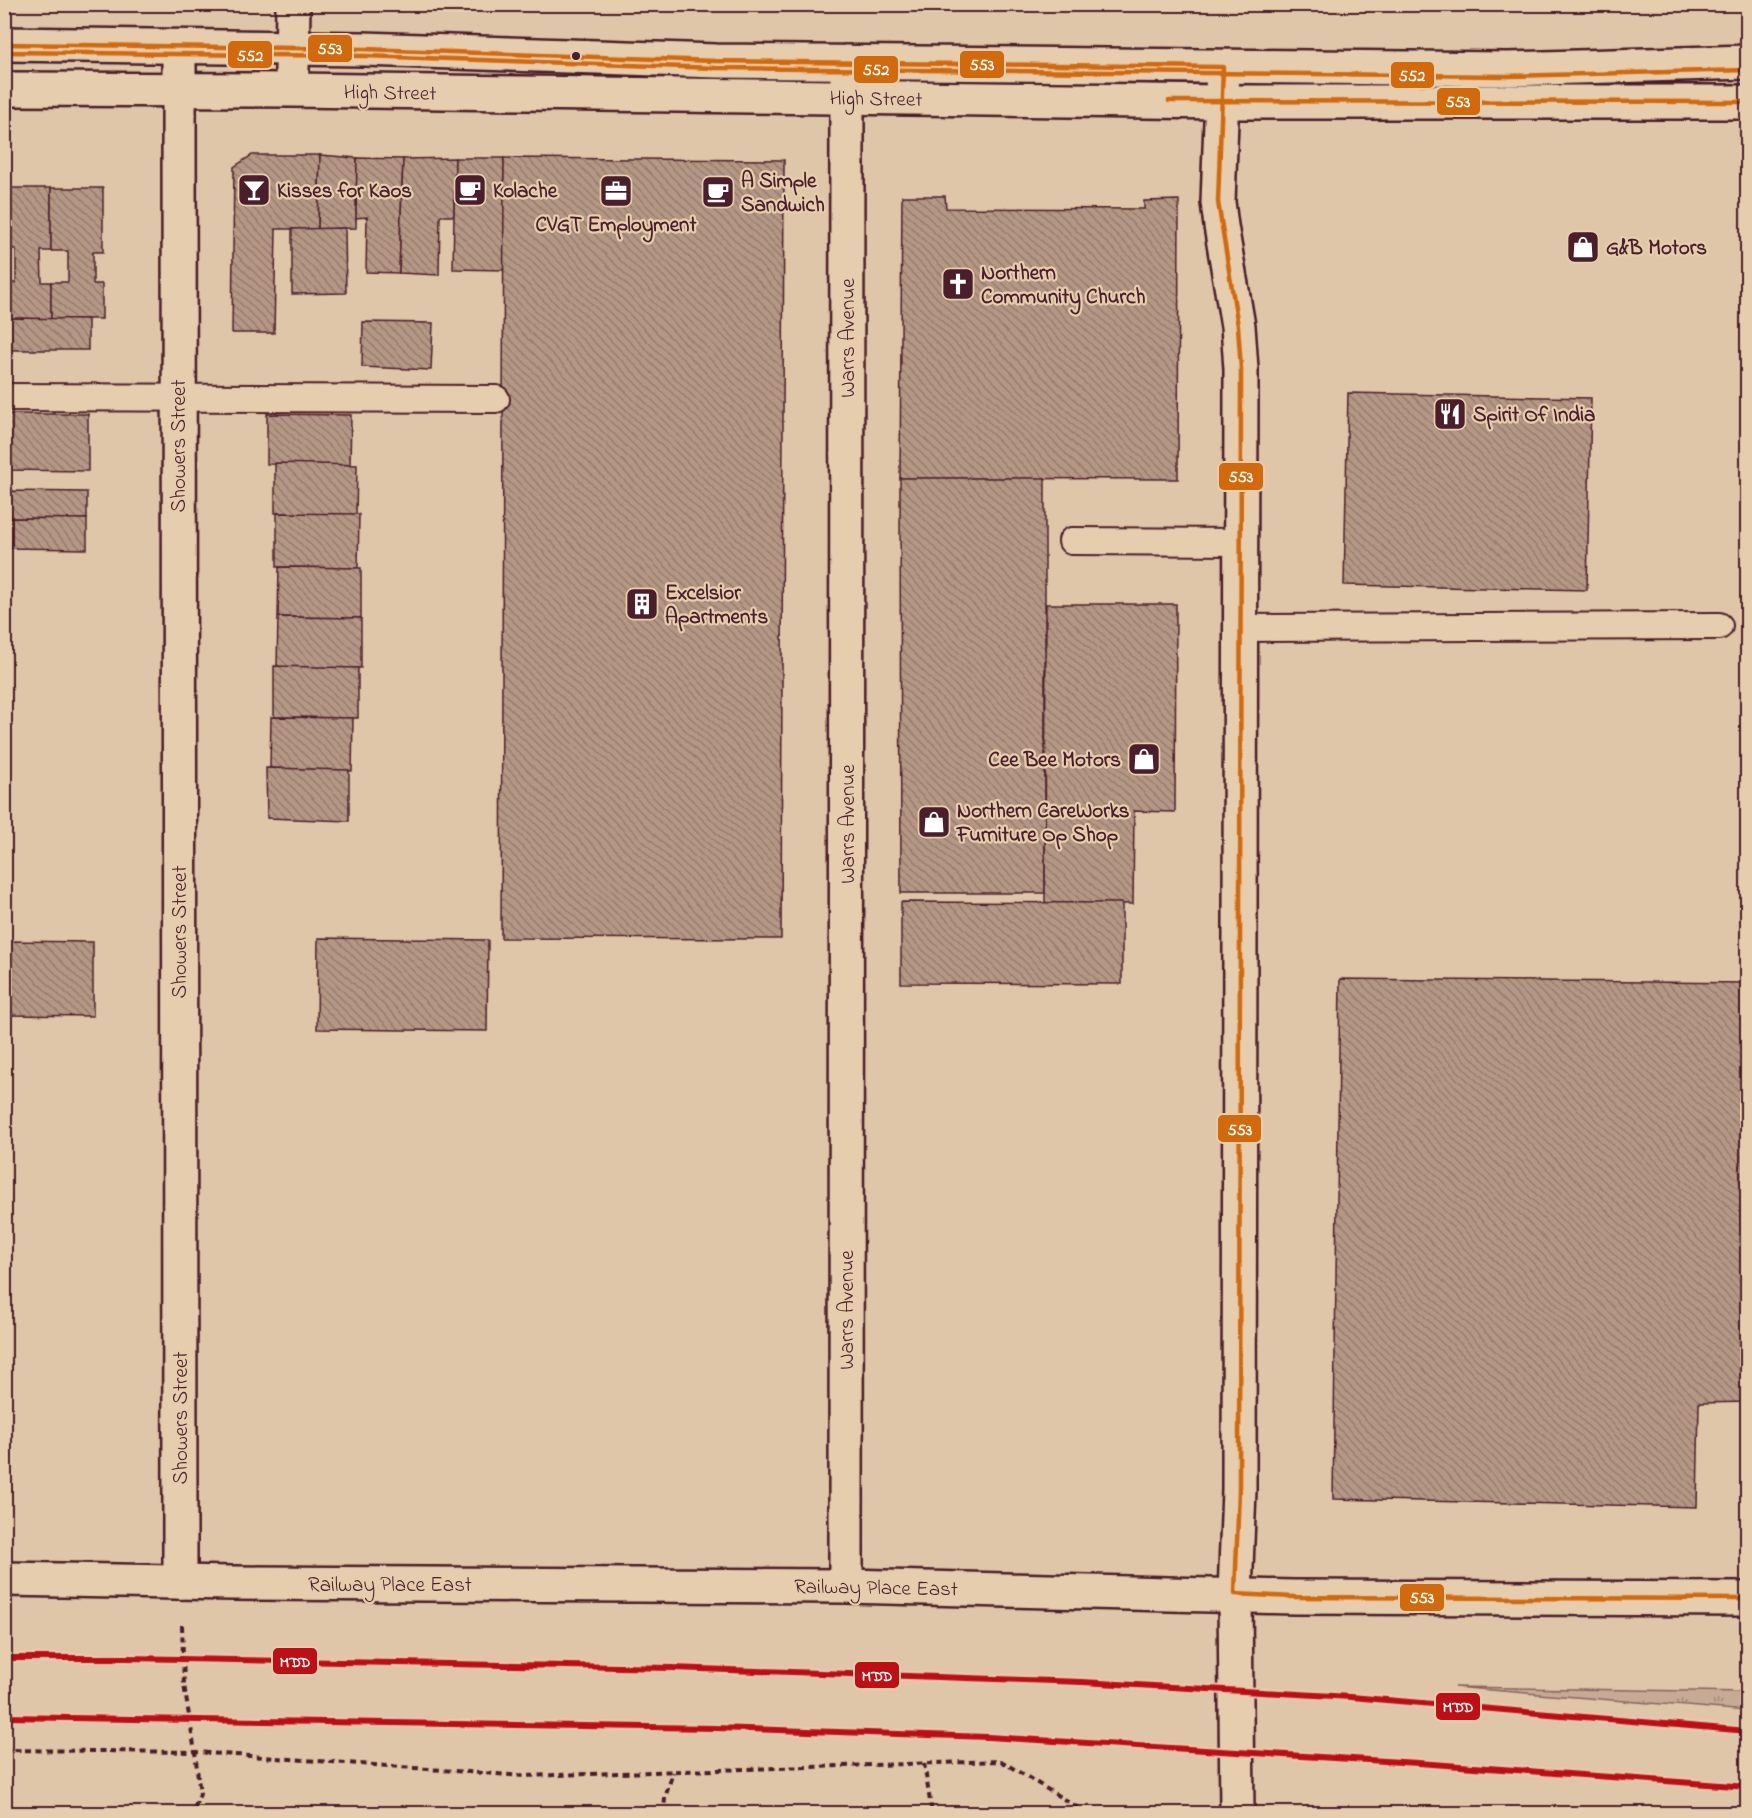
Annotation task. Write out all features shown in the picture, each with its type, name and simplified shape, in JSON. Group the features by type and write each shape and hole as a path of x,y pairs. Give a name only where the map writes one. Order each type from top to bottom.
{"street":[{"path":"292,90 293,4"},
{"name":"High Street","path":"4,44 364,49 716,61 982,64 1508,69 1748,62"},
{"name":"Showers Street","path":"179,47 177,90 179,141 180,1582"},
{"name":"Warrs Avenue","path":"846,1586 847,62"},
{"path":"982,64 982,99"},
{"path":"1223,66 1218,202 1238,326 1241,369 1239,1490 1235,1594 1237,1814"},
{"path":"1508,69 1508,101"},
{"name":"High Street","path":"4,89 292,90 1222,102 1748,102"},
{"name":"Railway Place East","path":"4,1579 846,1586 1294,1597 1748,1599"}],"lane":[{"path":"4,397 496,399"},
{"path":"1072,540 1242,542"},
{"path":"1241,628 1719,626"}],"path":[{"path":"180,1582 184,1685 200,1794 192,1814"},
{"path":"4,1750 195,1752 524,1776 1000,1761 1089,1814"},
{"path":"924,1763 932,1814"},
{"path":"664,1814 665,1798 673,1772"}],"green space":[{"path":"1454,1687 1747,1692 1747,1711"}],"building":[{"path":"849,4 955,4 955,8"},
{"path":"252,155 320,155 318,229 276,229 274,333 232,333 234,167"},
{"path":"320,155 357,158 356,228 318,229"},
{"path":"357,158 403,159 399,273 366,272 367,217 356,218"},
{"path":"455,158 454,216 440,216 439,275 399,273 403,159"},
{"path":"455,158 504,158 504,270 453,269"},
{"name":"Excelsior Apartments","path":"504,158 784,160 781,939 501,938"},
{"path":"4,188 51,188 51,251 41,251 42,282 51,282 51,319 4,318 4,283 16,283 16,249 4,249"},
{"path":"51,188 103,188 103,252 93,252 93,284 102,284 102,319 51,319 51,282 68,282 68,251 51,251"},
{"path":"902,196 945,196 946,208 1144,209 1144,201 1179,200 1178,479 900,478"},
{"path":"345,228 346,293 292,294 292,229"},
{"path":"4,318 88,319 88,350 4,350"},
{"path":"363,322 433,323 431,370 362,367"},
{"path":"1348,393 1591,398 1587,590 1344,585"},
{"path":"4,414 88,414 88,471 4,470"},
{"path":"267,414 351,415 350,465 267,464"},
{"path":"275,463 357,465 356,515 275,513"},
{"path":"900,478 1045,478 1045,893 901,893"},
{"path":"4,491 87,492 87,519 4,518"},
{"path":"277,513 359,514 358,568 277,567"},
{"path":"4,518 87,519 87,549 4,548"},
{"path":"279,567 361,568 361,618 278,617"},
{"path":"1046,604 1176,604 1175,812 1134,811 1133,904 1045,903"},
{"path":"278,617 361,618 361,668 277,667"},
{"path":"274,666 358,668 358,718 274,717"},
{"path":"271,717 353,718 352,771 270,768"},
{"path":"266,768 349,770 349,821 267,818"},
{"path":"901,902 1122,903 1122,984 901,983"},
{"path":"318,938 488,940 487,1031 317,1029"},
{"path":"4,941 93,942 93,1016 4,1015"},
{"path":"1340,979 1748,983 1748,1402 1699,1403 1697,1507 1333,1499"}],"transit line":[{"name":"553","path":"4,44 364,49 716,61 1223,67 1218,202 1238,326 1241,369 1239,1490 1235,1594 1294,1597 1748,1599"},
{"name":"552","path":"4,52 364,56 716,68 1508,76 1748,70"},
{"name":"553","path":"1169,101 1748,102"},
{"name":"MDD","path":"4,1658 126,1658 672,1668 1082,1682 1351,1697 1748,1731"},
{"name":"MDD","path":"4,1717 715,1728 988,1737 1418,1763 1748,1787"}],"place":[{"name":"Kisses for Kaos","path":"254,190"},
{"name":"Kolache","path":"470,190"},
{"name":"CVGT Employment","path":"616,191"},
{"name":"A Simple Sandwich","path":"718,192"},
{"name":"G&B Motors","path":"1583,247"},
{"name":"Northern Community Church","path":"958,284"},
{"name":"Spirit Of India","path":"1450,414"},
{"name":"Excelsior Apartments","path":"642,604"},
{"name":"Cee Bee Motors","path":"1144,759"},
{"name":"Northern CareWorks Furniture Op Shop","path":"934,822"}]}
